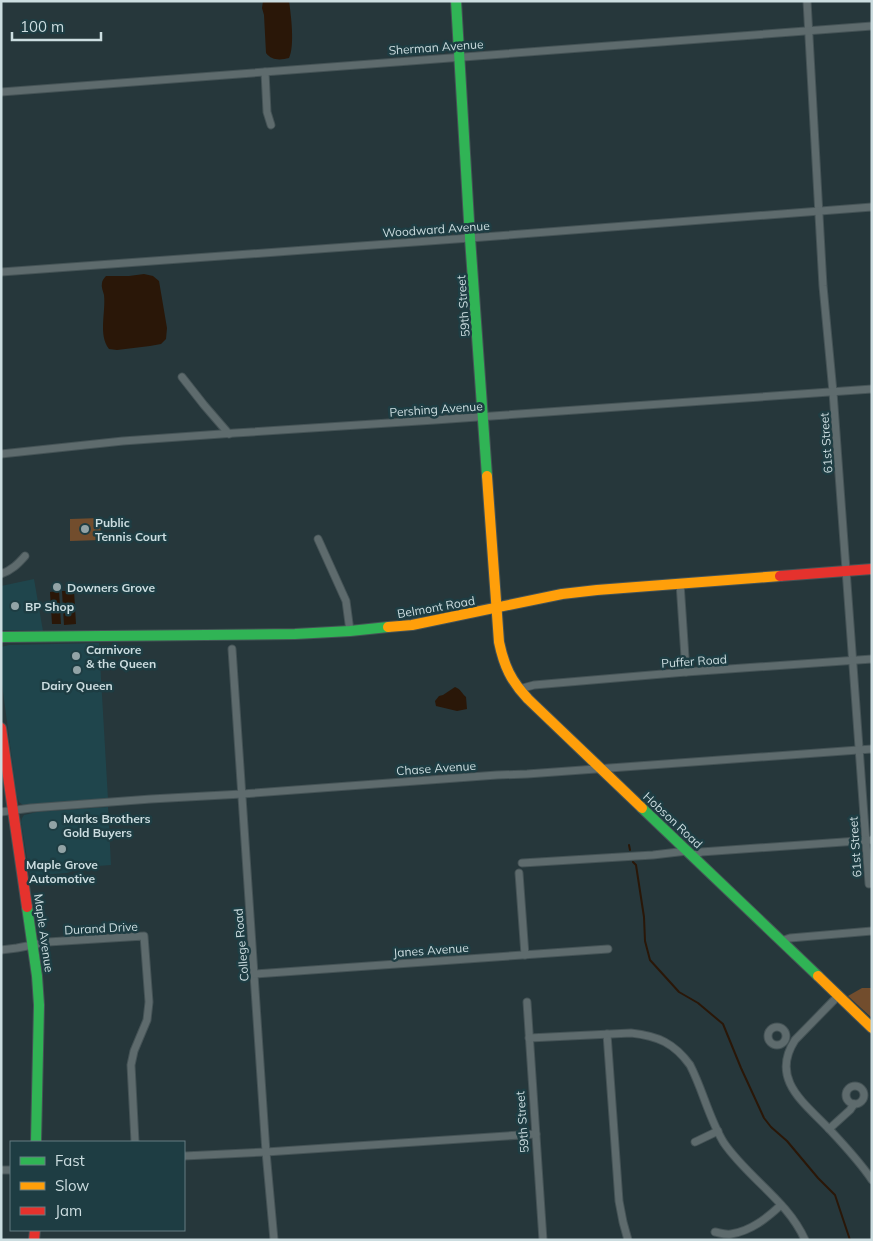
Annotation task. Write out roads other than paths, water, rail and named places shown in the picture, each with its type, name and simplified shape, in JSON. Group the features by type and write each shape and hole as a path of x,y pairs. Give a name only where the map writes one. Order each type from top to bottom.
{"main road":[{"name":"59th Street","path":"456,1 470,238 497,608"},
{"name":"Belmont Road","path":"1,637 295,634 350,631 412,624 571,593 872,569"},
{"name":"Hobson Road","path":"497,608 499,642 504,663 512,681 519,689 872,1028"},
{"name":"Maple Avenue","path":"1,728 37,972 39,1005 36,1141"}],"street":[{"name":"61st Street","path":"807,1 823,286 847,571 859,750 869,840 869,884"},
{"name":"Sherman Avenue","path":"1,92 872,26"},
{"path":"265,72 267,112 272,125"},
{"name":"Woodward Avenue","path":"1,272 872,207"},
{"path":"182,377 229,434"},
{"name":"Pershing Avenue","path":"1,454 229,434 872,389"},
{"path":"318,539 346,601 350,631"},
{"path":"1,574 10,570 25,556"},
{"path":"680,583 686,672"},
{"name":"College Road","path":"232,649 266,1152 274,1240"},
{"name":"Puffer Road","path":"519,689 534,685 686,672 872,659"},
{"name":"Chase Avenue","path":"1,812 151,799 527,774 872,748"},
{"path":"522,864 869,840"},
{"path":"519,874 525,955"},
{"path":"781,941 790,938 872,931"},
{"name":"Durand Drive","path":"1,950 48,942 144,936 148,1007 145,1027 134,1051 130,1074 135,1141"},
{"name":"Janes Avenue","path":"255,974 608,949"},
{"path":"838,996 791,1045 786,1071 796,1096 856,1158 872,1180"},
{"name":"59th Street","path":"527,1002 543,1240"},
{"path":"529,1038 631,1033 647,1035 665,1041 676,1049 684,1056 694,1072 724,1143 741,1164 795,1220 805,1240"},
{"path":"607,1034 619,1201 628,1240"},
{"path":"784,1040 791,1045"},
{"path":"829,1129 854,1104"},
{"path":"695,1142 718,1131"},
{"path":"185,1156 536,1134"},
{"path":"715,1232 729,1235 755,1226 781,1205"}],"waterway":[{"path":"629,845 630,850"},
{"path":"633,862 636,865 644,917 645,941 650,960 679,992 698,1003 723,1024 764,1118 835,1195 850,1240"}],"place":[{"name":"Public Tennis Court","path":"85,529"},
{"name":"Downers Grove","path":"57,587"},
{"name":"BP Shop","path":"15,606"},
{"name":"Carnivore & the Queen","path":"76,656"},
{"name":"Dairy Queen","path":"77,670"},
{"name":"Marks Brothers Gold Buyers","path":"53,825"},
{"name":"Maple Grove Automotive","path":"62,849"}]}
